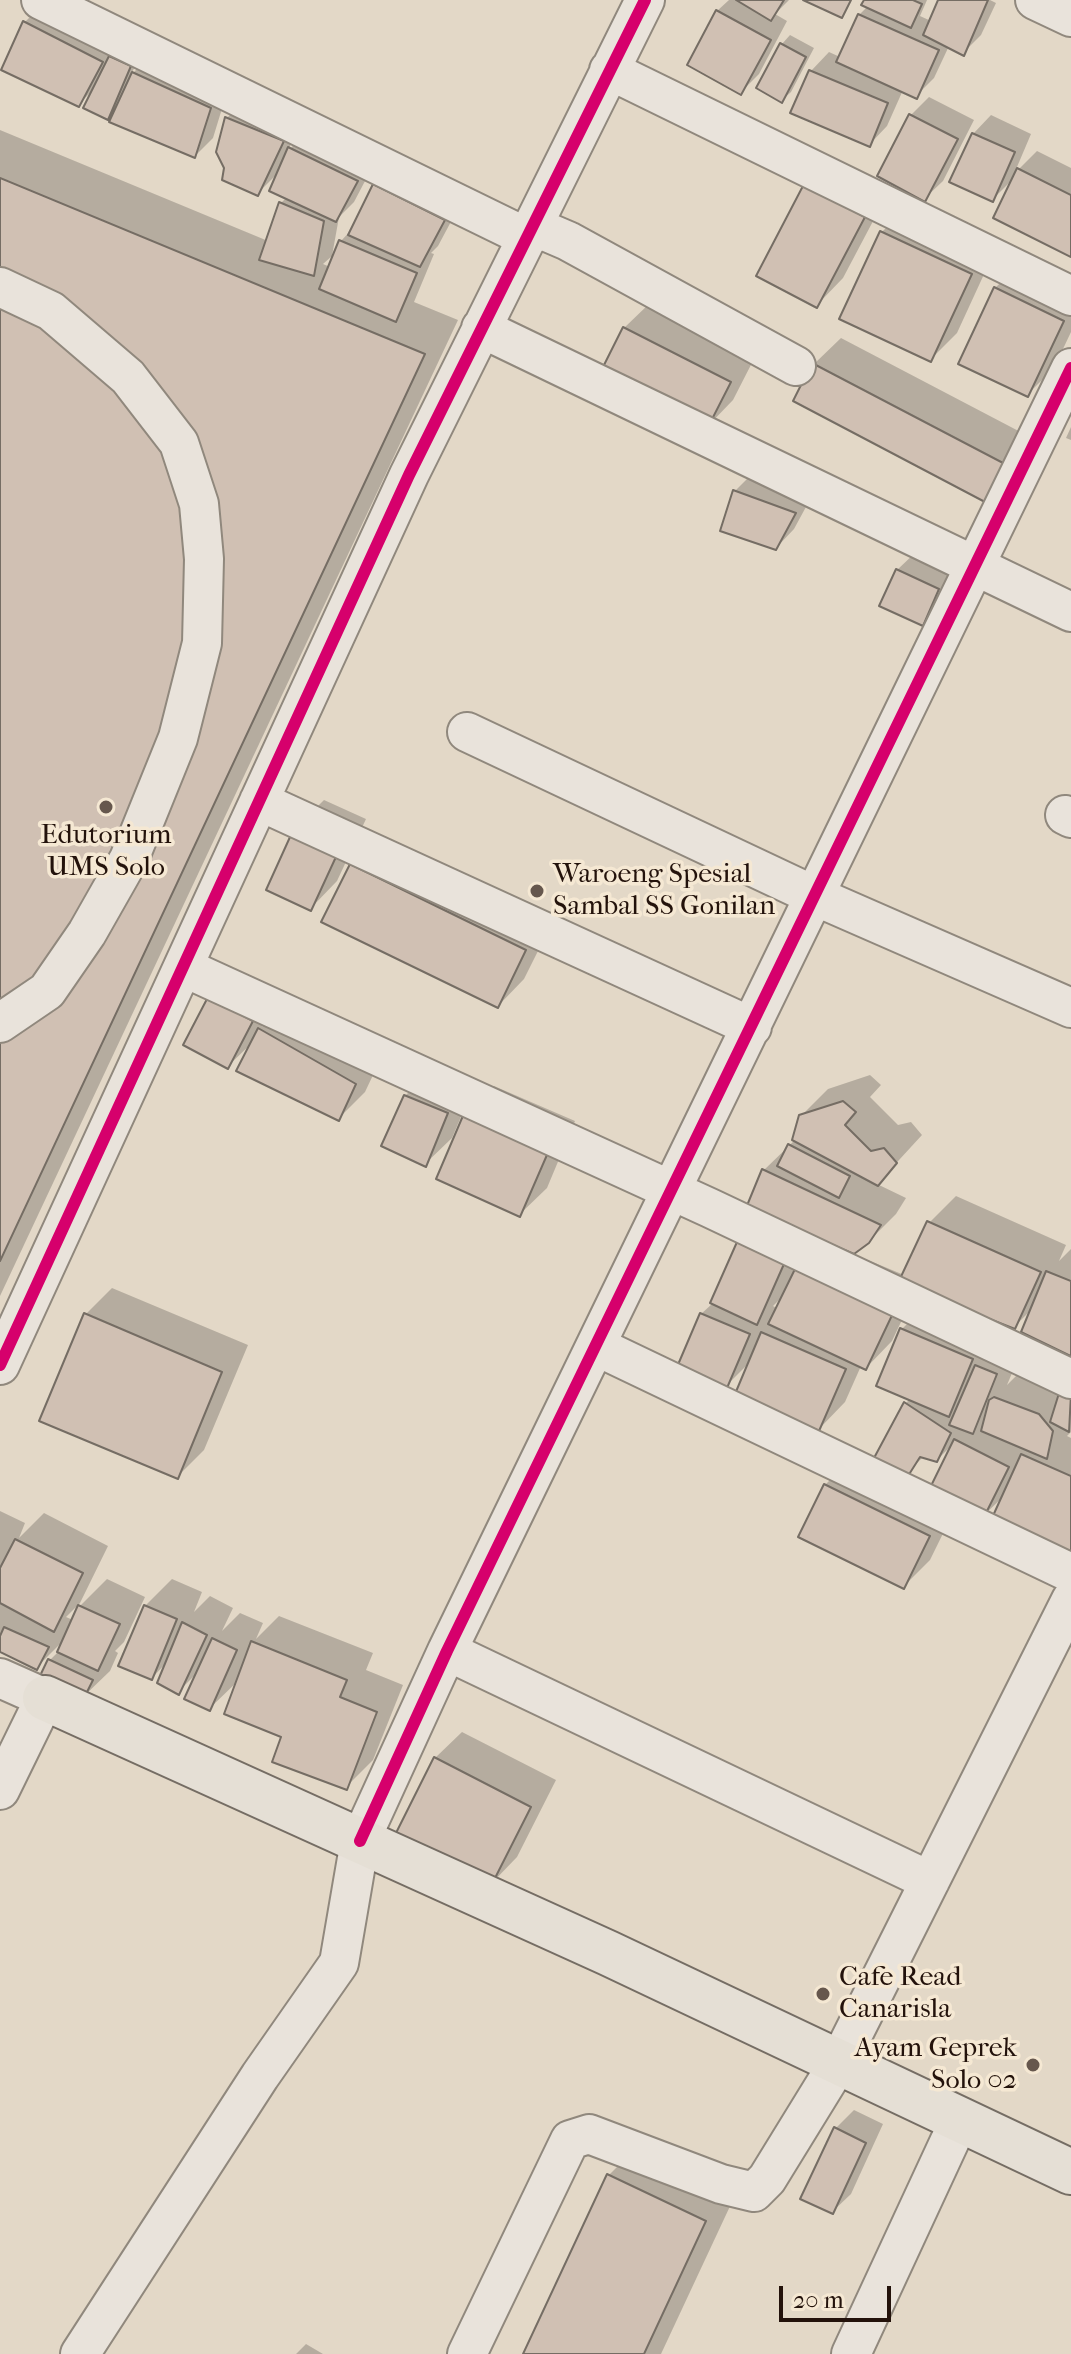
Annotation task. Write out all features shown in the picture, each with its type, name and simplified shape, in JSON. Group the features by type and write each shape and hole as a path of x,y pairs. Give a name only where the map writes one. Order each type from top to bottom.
{"main road":[{"path":"45,1698 839,2062 1071,2172"}],"street":[{"path":"41,0 531,232 568,241 796,366"},
{"path":"0,1365 403,489 645,0"},
{"path":"1035,0 1071,17"},
{"path":"609,70 1071,296"},
{"path":"0,287 51,311 117,367 179,443 199,504 204,559 202,643 182,725 129,859 87,933 47,991 0,1023"},
{"path":"481,328 1071,612"},
{"path":"80,2354 260,2076 339,1963 360,1841 447,1651 1071,368"},
{"path":"467,732 815,896 1071,1008"},
{"path":"259,801 752,1027"},
{"path":"183,967 1071,1379"},
{"path":"596,1346 1071,1573"},
{"path":"467,2354 570,2140 589,2134 721,2184 754,2192 767,2179 839,2062 1071,1600"},
{"path":"447,1651 930,1881"},
{"path":"0,1678 45,1698 0,1790"},
{"path":"851,2354 960,2119"}],"building":[{"path":"736,0 784,0 771,21"},
{"path":"803,0 851,0 842,18"},
{"path":"864,0 913,0 922,4 911,28 861,5"},
{"path":"938,0 988,0 964,56 923,35"},
{"path":"716,10 771,40 741,95 687,65"},
{"path":"858,14 939,50 917,99 836,62"},
{"path":"23,21 103,62 79,107 1,70"},
{"path":"780,43 806,57 782,103 756,88"},
{"path":"109,56 131,66 108,120 83,108"},
{"path":"809,70 888,103 870,147 790,113"},
{"path":"132,72 211,108 195,158 109,122"},
{"path":"909,114 958,139 925,202 877,176"},
{"path":"225,117 284,141 258,196 222,180 224,168 216,152"},
{"path":"972,133 1015,152 993,202 949,182"},
{"path":"288,147 358,181 336,222 269,191"},
{"path":"1017,168 1071,195 1071,257 993,218"},
{"name":"Edutorium UMS Solo","path":"0,178 425,354 0,1261"},
{"path":"373,184 445,220 420,267 348,235"},
{"path":"804,184 865,217 817,308 756,276"},
{"path":"279,202 324,221 314,276 259,260"},
{"path":"880,231 972,274 931,362 839,319"},
{"path":"339,240 417,273 396,322 319,289"},
{"path":"994,287 1064,321 1028,397 958,364"},
{"path":"623,327 731,382 707,429 599,375"},
{"path":"812,363 1005,464 985,502 793,401"},
{"path":"733,490 796,513 776,550 720,531"},
{"path":"896,569 939,589 923,626 879,606"},
{"path":"295,826 341,846 311,911 266,890"},
{"path":"350,864 526,950 498,1008 321,922"},
{"path":"208,997 253,1021 228,1069 183,1045"},
{"path":"258,1028 356,1084 339,1121 236,1071"},
{"path":"404,1095 448,1113 426,1167 381,1146"},
{"path":"843,1101 856,1112 845,1125 871,1151 884,1148 897,1163 878,1186 792,1140 799,1115"},
{"path":"465,1111 550,1148 520,1217 436,1179"},
{"path":"788,1144 850,1176 839,1198 777,1166"},
{"path":"762,1169 881,1225 869,1243 854,1254 746,1208"},
{"path":"927,1221 1041,1272 1015,1329 898,1283"},
{"path":"737,1242 784,1264 757,1325 710,1303"},
{"path":"796,1267 895,1309 866,1370 768,1324"},
{"path":"1046,1271 1071,1281 1071,1356 1021,1332"},
{"path":"84,1313 222,1372 178,1479 39,1421"},
{"path":"700,1313 750,1334 727,1388 677,1367"},
{"path":"900,1328 973,1359 949,1417 876,1386"},
{"path":"761,1332 846,1369 819,1431 735,1394"},
{"path":"975,1365 997,1374 973,1434 949,1425"},
{"path":"1060,1390 1071,1394 1069,1432 1050,1422"},
{"path":"994,1397 1039,1414 1053,1431 1047,1459 981,1431 989,1400"},
{"path":"904,1402 951,1433 937,1462 920,1457 908,1476 874,1458"},
{"path":"954,1439 1009,1467 983,1519 928,1492"},
{"path":"1021,1454 1071,1476 1071,1554 992,1518"},
{"path":"824,1484 930,1536 904,1589 798,1537"},
{"path":"15,1539 83,1573 54,1632 0,1603 0,1568"},
{"path":"78,1605 120,1624 98,1671 57,1652"},
{"path":"144,1605 177,1619 152,1680 118,1666"},
{"path":"182,1622 207,1635 179,1695 157,1683"},
{"path":"4,1627 49,1647 37,1670 0,1652 0,1636"},
{"path":"212,1638 237,1650 210,1711 184,1699"},
{"path":"251,1641 347,1680 340,1697 377,1712 347,1790 272,1762 281,1737 224,1714"},
{"path":"48,1659 93,1680 83,1700 39,1678"},
{"path":"434,1757 531,1807 491,1886 394,1837"},
{"path":"834,2127 866,2143 833,2214 800,2199"},
{"path":"607,2174 706,2221 644,2354 523,2354"}],"cycle path":[{"path":"0,1365 409,475 645,0"},
{"path":"360,1841 447,1651 1071,368"}],"place":[{"name":"Edutorium UMS Solo","path":"106,807"},
{"name":"Waroeng Spesial Sambal SS Gonilan","path":"537,891"},
{"name":"Cafe Read Canarisla","path":"823,1994"},
{"name":"Ayam Geprek Solo 02","path":"1033,2065"}]}
